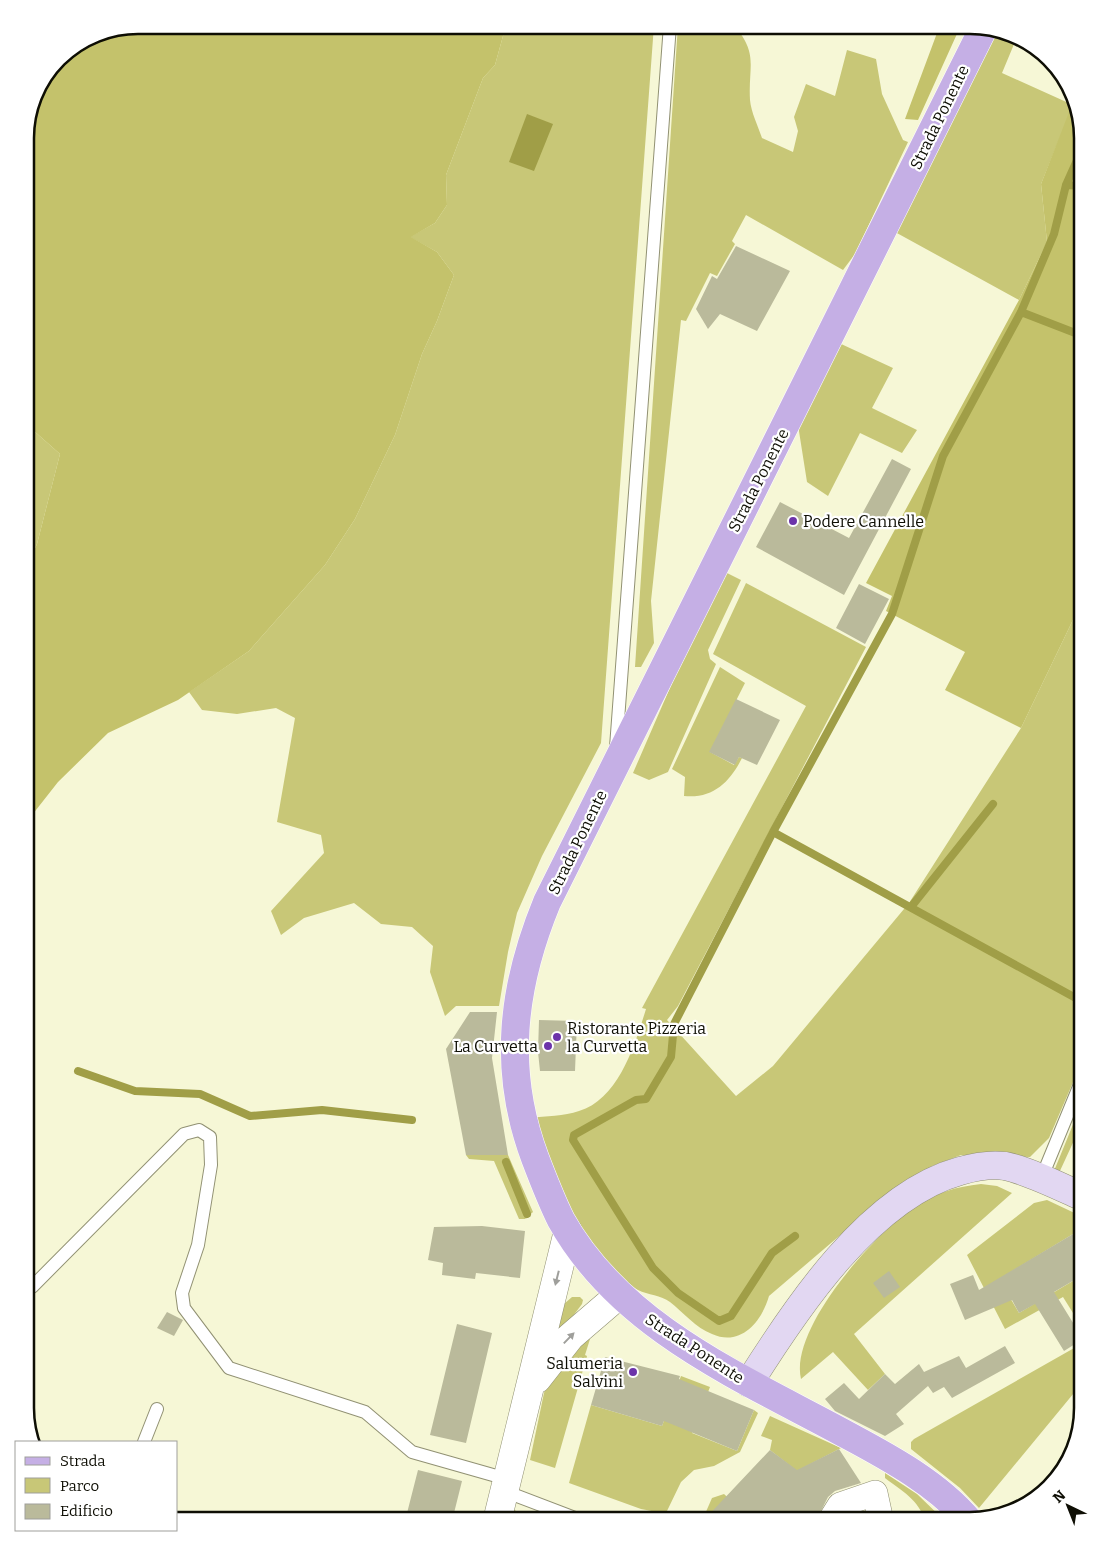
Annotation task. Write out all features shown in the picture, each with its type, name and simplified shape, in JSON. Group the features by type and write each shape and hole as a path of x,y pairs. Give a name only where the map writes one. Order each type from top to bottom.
{"main road":[{"name":"Strada Ponente","path":"960,1512 947,1499 877,1451 749,1383 671,1336 620,1294 588,1260 568,1231 550,1196 524,1127 516,1081 515,1024 523,974 537,928 615,764 980,34"},
{"path":"749,1383 802,1303 835,1262 873,1225 915,1190 948,1174 979,1166 1005,1166 1074,1193"}],"street":[{"path":"499,1512 568,1231"},
{"path":"529,1390 546,1364 570,1337 620,1294"},
{"path":"836,1512 840,1505 875,1492 879,1512"}],"lane":[{"path":"615,764 669,34"},
{"path":"1041,1179 1074,1099"},
{"path":"34,1285 184,1134 200,1130 210,1137 211,1165 198,1245 182,1292 184,1308 229,1368 365,1412 412,1452 506,1485 564,1512"},
{"path":"144,1441 157,1409"}],"green space":[{"path":"504,34 653,34 601,743 542,856 517,913 499,1006 456,1006 445,1016 430,972 433,946 412,927 381,924 354,903 304,918 281,935 271,911 324,853 321,835 277,822 295,718 276,708 237,714 202,710 189,692 249,651 325,565 355,519 395,435 422,354 437,321 454,275 437,252 410,237 435,223 447,205 446,175 483,78 495,65"},
{"path":"677,34 741,34 750,53 750,100 762,138 793,152 798,131 794,117 806,84 835,96 847,50 876,59 882,94 903,140 908,142 855,254 843,270 746,215 732,241 735,244 717,276 710,273 686,321 681,320 651,601 654,643 641,667 635,667"},
{"path":"994,37 1014,43 1002,73 1068,103 1071,110 1041,184 1047,242 1019,300 895,232"},
{"path":"839,343 893,368 872,408 917,430 902,453 860,433 828,496 807,482 798,425"},
{"path":"34,431 60,454 34,550"},
{"path":"725,572 741,580 708,650 710,659 716,664 668,772 649,780 633,773 689,644"},
{"path":"746,583 866,647 678,1006 667,1020 736,1096 773,1066 909,903 1021,728 1074,618 1074,1080 1049,1138 1030,1157 961,1155 932,1166 904,1183 769,1296 756,1322 741,1334 732,1337 722,1337 706,1331 666,1300 638,1290 614,1270 571,1213 552,1173 530,1118 579,1111 593,1105 615,1083 637,1038 646,1009 642,1008 806,706 713,654"},
{"path":"720,667 745,683 710,752 734,765 739,757 742,758 726,781 712,792 704,795 684,796 685,777 672,769"},
{"path":"1074,1122 1074,1140 1059,1173 1054,1171"},
{"path":"466,1155 508,1155 533,1212 525,1219 519,1219 494,1161 469,1159"},
{"path":"981,1184 997,1186 1012,1193 854,1334 885,1374 868,1390 833,1352 801,1379 801,1358 808,1334 839,1283 879,1237 899,1219 924,1201 947,1191"},
{"path":"1047,1200 1074,1213 1074,1235 1073,1234 999,1279 1019,1313 1074,1280 1074,1315 1063,1297 1005,1329 967,1255 1034,1203"},
{"path":"572,1297 580,1297 583,1300 582,1304 549,1348 564,1304"},
{"path":"585,1338 590,1339 585,1355 587,1356 555,1468 530,1460 544,1393 553,1371"},
{"path":"1074,1348 1074,1393 979,1508 960,1488 911,1449 911,1442"},
{"path":"681,1376 710,1387 692,1433 737,1451 754,1410 758,1413 740,1452 714,1466 694,1470 681,1482 667,1511 664,1512 641,1509 569,1483 591,1405 662,1426"},
{"path":"770,1416 841,1448 797,1471 770,1450 772,1440 761,1436"},
{"path":"885,1473 917,1494 936,1512 921,1512 919,1507 904,1492 885,1478"},
{"path":"724,1494 744,1512 706,1512 712,1498"}],"shaded area":[{"path":"138,34 504,34 495,65 483,78 446,175 447,205 435,223 411,237 437,252 454,275 437,321 422,354 395,435 355,519 325,565 249,651 178,700 108,733 58,782 34,813 34,550 60,454 34,431 34,131 39,104 44,92 64,64 80,51 104,39"},
{"path":"937,34 957,34 918,120 905,119"},
{"path":"1070,109 1074,138 1074,618 1021,728 945,690 965,652 886,611 892,596 866,583 1019,300 1047,242 1041,184"},
{"path":"527,114 553,124 534,171 509,162"}],"building":[{"path":"736,246 790,271 757,331 720,314 708,329 696,309 712,276 717,279"},
{"name":"Podere Cannelle","path":"892,459 911,469 844,595 756,547 780,502 849,538"},
{"path":"859,584 889,599 865,644 836,628"},
{"path":"736,699 780,720 757,765 739,757 735,765 709,752"},
{"path":"470,1012 497,1012 492,1058 508,1155 466,1155 446,1049"},
{"name":"Ristorante Pizzeria la Curvetta","path":"539,1020 577,1021 575,1071 540,1071 538,1052"},
{"path":"482,1226 525,1231 520,1278 476,1273 475,1279 442,1275 443,1263 428,1260 434,1227"},
{"path":"1073,1234 1074,1280 1054,1292 1074,1324 1074,1345 1064,1351 1035,1304 1019,1313 1012,1300 965,1320 950,1284 973,1275 979,1290"},
{"path":"889,1271 900,1287 884,1298 873,1283"},
{"path":"167,1312 183,1320 174,1336 157,1328"},
{"path":"457,1324 492,1333 466,1443 430,1435"},
{"path":"1005,1346 1015,1363 952,1398 944,1387 933,1393 928,1386 896,1414 904,1424 885,1436 835,1411 825,1399 844,1383 859,1399 885,1374 895,1384 919,1364 924,1372 959,1356 966,1368"},
{"path":"605,1357 680,1376 679,1379 754,1410 737,1451 664,1421 662,1426 591,1405"},
{"path":"839,1449 861,1483 835,1491 828,1497 820,1512 711,1512 770,1450 797,1470"},
{"path":"418,1470 462,1481 454,1512 407,1512"}],"waterway":[{"path":"795,1236 772,1253 731,1316 719,1321 678,1293 653,1268 573,1140 574,1135 636,1100 646,1099 671,1057 674,1024 773,832 892,614 943,456 1021,312 1054,234 1066,185 1074,167"},
{"path":"1066,185 1074,185"},
{"path":"1021,312 1074,333"},
{"path":"911,907 993,804"},
{"path":"773,832 1074,997"},
{"path":"78,1071 135,1091 200,1094 250,1116 322,1110 412,1120"},
{"path":"506,1162 527,1214"}],"place":[{"name":"Podere Cannelle","path":"793,521"},
{"name":"Ristorante Pizzeria la Curvetta","path":"557,1037"},
{"name":"La Curvetta","path":"548,1046"},
{"name":"Salumeria Salvini","path":"633,1372"}]}
